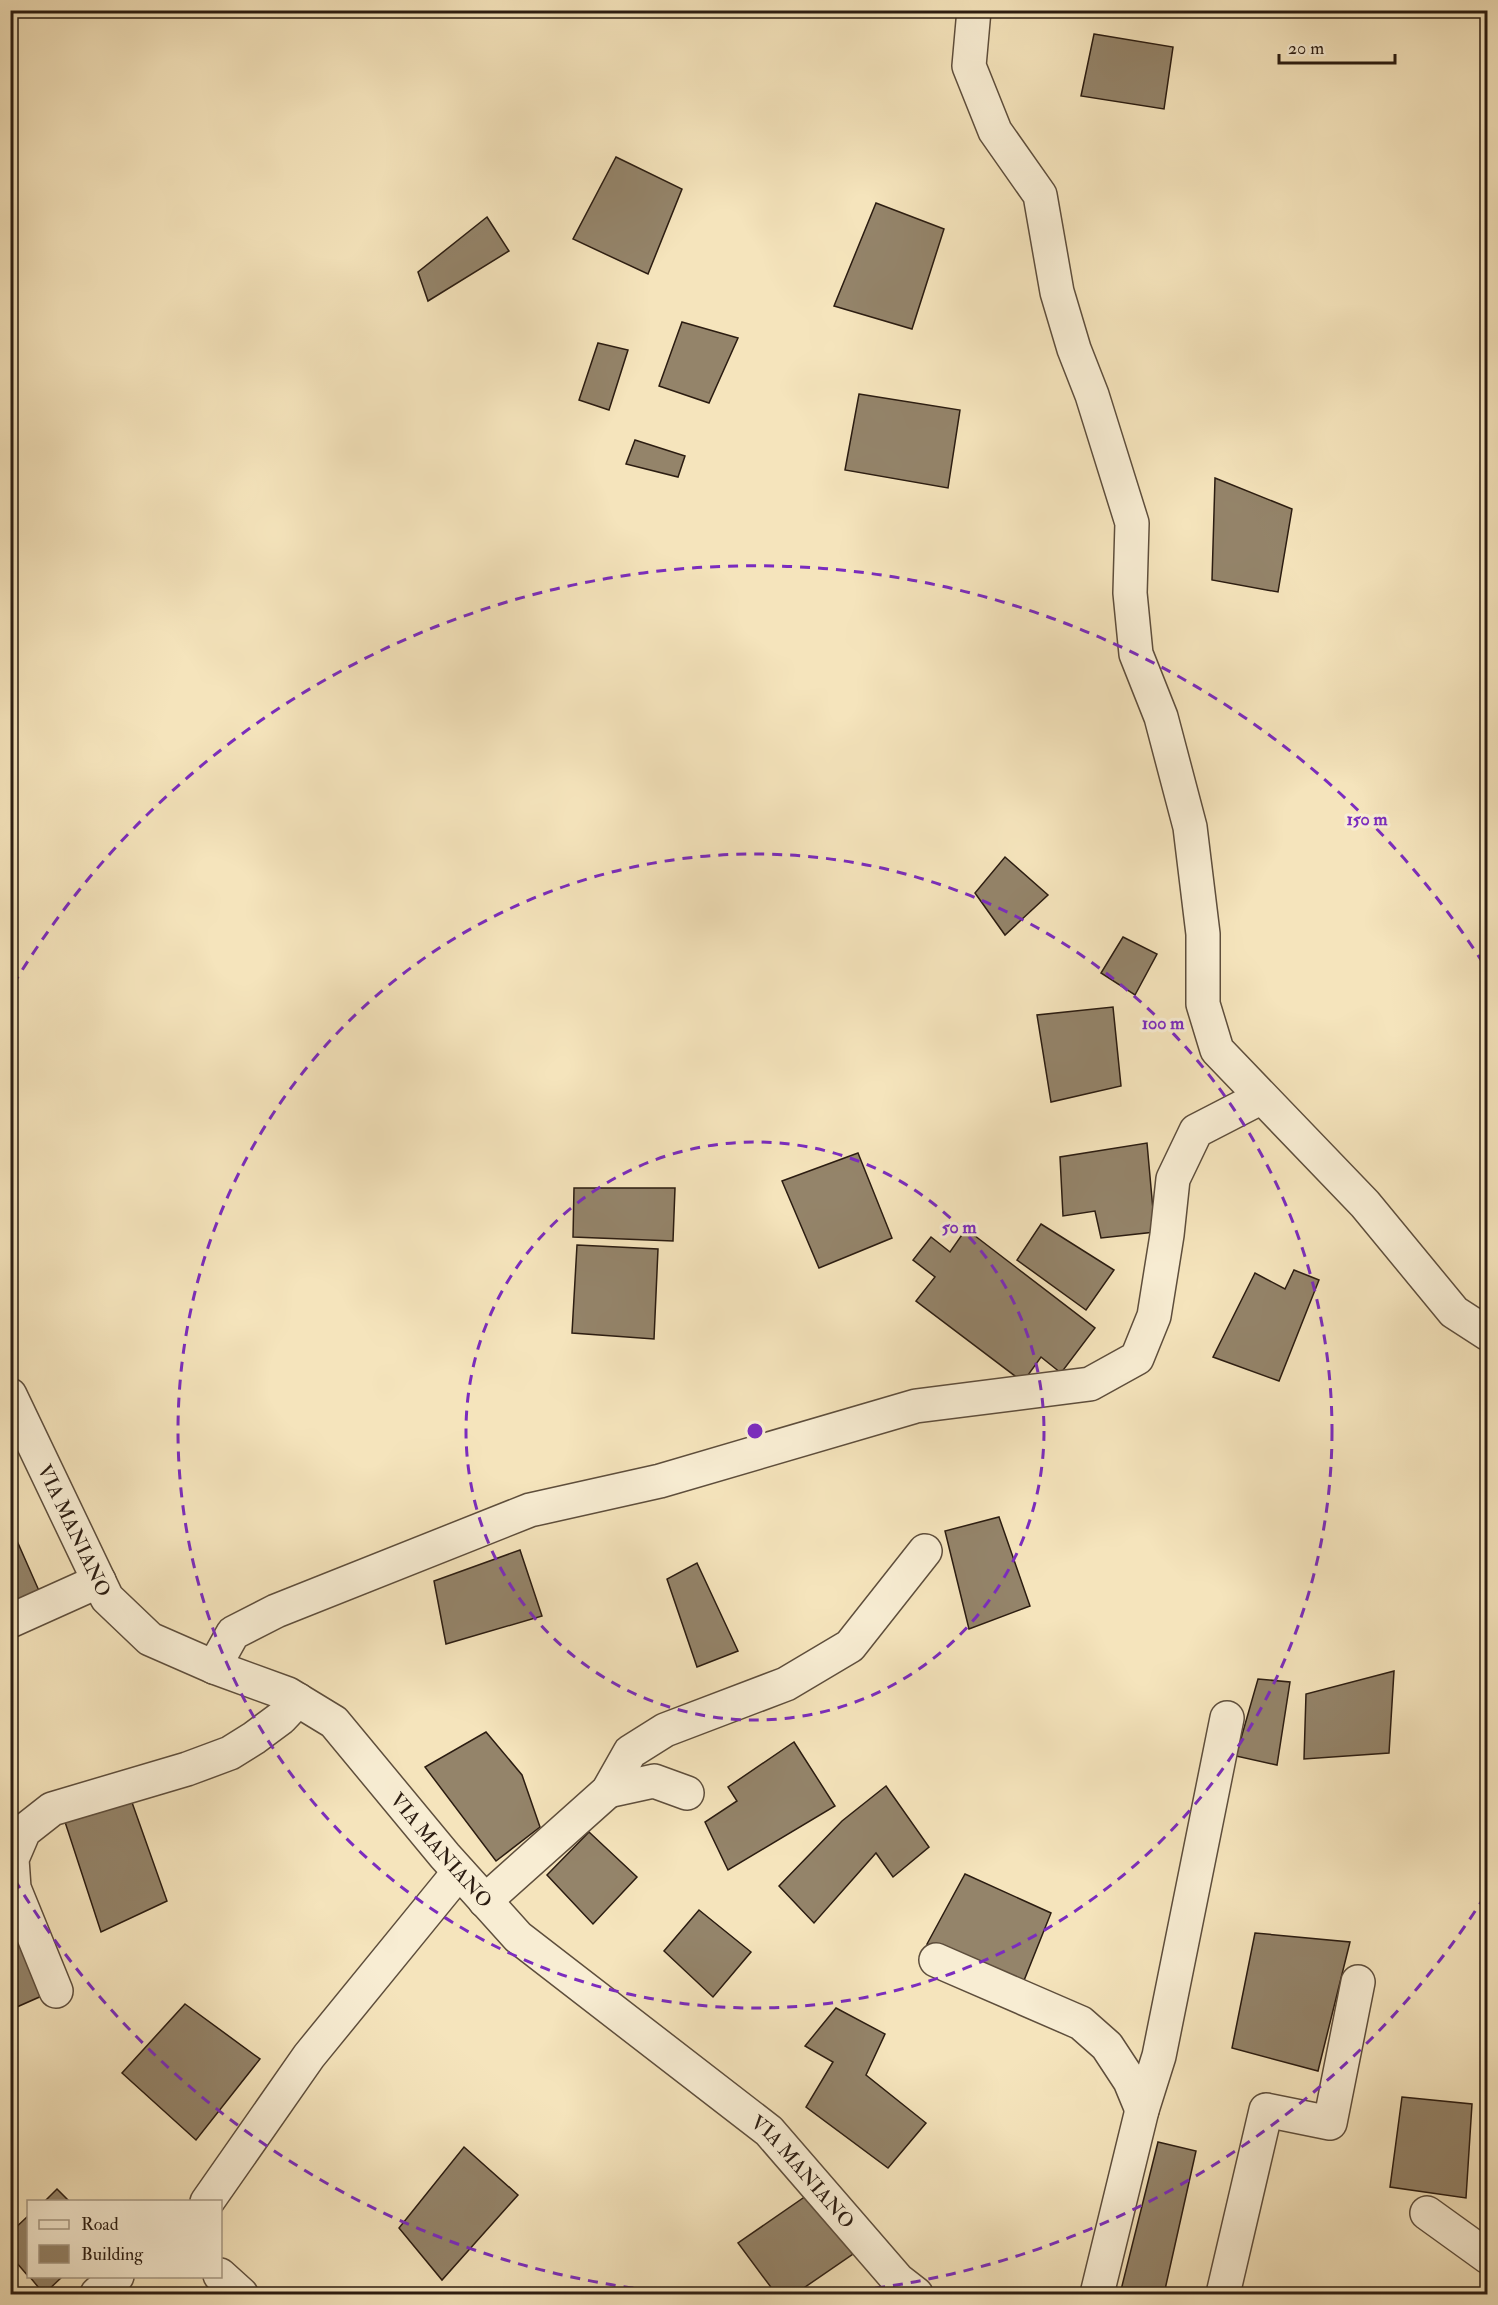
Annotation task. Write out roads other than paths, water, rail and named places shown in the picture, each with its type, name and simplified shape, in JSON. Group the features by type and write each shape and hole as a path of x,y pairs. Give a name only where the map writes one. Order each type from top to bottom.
{"street":[{"path":"974,10 969,66 995,131 1040,195 1060,303 1132,523 1130,593 1136,654 1161,717 1190,827 1203,934 1203,1004 1217,1050 1260,1098 1365,1204 1454,1312 1488,1334"},
{"path":"214,1667 233,1633 276,1611 530,1510 660,1481 916,1406 1090,1384 1137,1358 1154,1316 1173,1179 1196,1131 1260,1098"},
{"name":"VIA MANIANO","path":"10,1395 25,1458 107,1598 150,1639 214,1667 288,1694 334,1722 459,1872 518,1937 769,2131 898,2280 916,2295"},
{"path":"486,1901 608,1791 630,1752 665,1730 786,1684 850,1646 925,1551"},
{"path":"10,1621 99,1581"},
{"path":"10,1828 52,1809 187,1769 230,1753 272,1725 298,1700"},
{"path":"1097,2295 1142,2110 1159,2056 1227,1718"},
{"path":"608,1791 654,1781 687,1793"},
{"path":"52,1809 24,1831 12,1858 14,1888 56,1991"},
{"path":"208,2200 309,2056 459,1872"},
{"path":"936,1960 1081,2023 1107,2046 1130,2081 1142,2110"},
{"path":"1223,2295 1266,2110 1330,2123 1358,1982"},
{"path":"1427,2213 1488,2257"},
{"path":"222,2277 241,2295"},
{"path":"97,2295 116,2278"}]}
